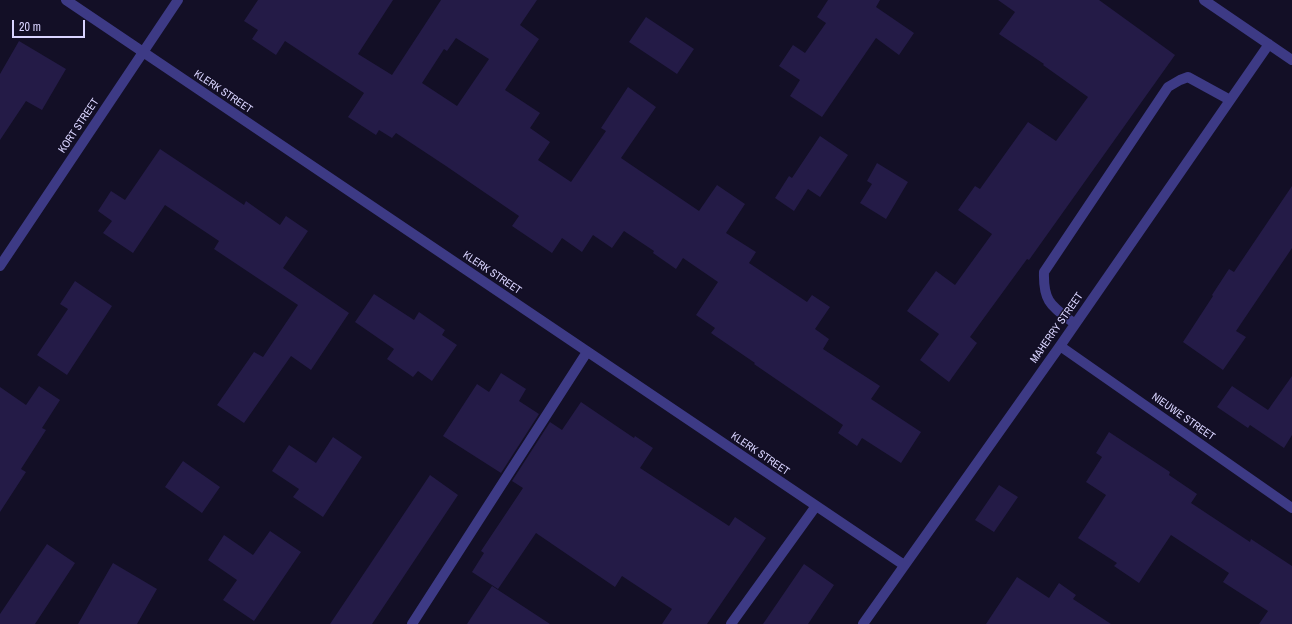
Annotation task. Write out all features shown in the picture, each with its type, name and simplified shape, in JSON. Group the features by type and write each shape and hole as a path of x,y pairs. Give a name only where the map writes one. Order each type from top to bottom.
{"street":[{"name":"KLERK STREET","path":"66,0 904,565"},
{"name":"KORT STREET","path":"0,266 178,0"},
{"path":"1204,0 1292,60"},
{"name":"MAHERRY STREET","path":"864,624 904,565 1060,346 1269,44"},
{"path":"1075,324 1054,308 1045,294 1044,272 1168,88 1180,80 1188,77 1230,100"},
{"name":"NIEUWE STREET","path":"1060,346 1292,508"},
{"path":"412,624 587,352"},
{"path":"731,624 816,506"}],"building":[{"path":"258,0 393,0 358,54 392,75 441,0 537,0 520,25 539,39 505,90 540,113 530,128 550,142 538,160 571,182 606,131 601,128 628,87 656,107 621,158 699,211 717,185 745,204 726,233 756,252 749,263 807,302 812,295 830,307 815,329 829,339 823,349 880,386 871,399 921,432 901,463 862,438 857,446 838,433 843,425 711,333 715,328 696,315 718,282 683,258 676,269 653,253 654,251 624,231 612,248 593,235 582,252 562,238 552,253 512,226 519,216 446,166 396,133 392,138 379,130 376,135 348,117 364,93 285,41 276,55 252,39 258,30 244,21","holes":["456,38 489,59 457,106 422,83 444,49 447,51"]},
{"path":"828,0 880,0 876,7 914,33 899,55 876,38 822,117 790,96 800,80 779,66 793,45 805,53 826,23 817,17"},
{"path":"998,0 1099,0 1175,55 1029,260 1027,259 970,337 977,343 949,382 920,360 939,334 907,311 936,271 955,285 992,234 958,210 975,186 980,189 1028,122 1056,141 1088,97 1043,65 1044,64 999,34 1015,12"},
{"path":"646,17 694,49 677,74 629,42"},
{"path":"19,41 66,69 42,110 26,101 0,140 0,74"},
{"path":"820,136 848,155 820,197 808,189 794,211 775,198 789,176 792,178"},
{"path":"160,149 244,205 246,201 280,225 286,216 308,231 283,268 349,313 311,370 291,356 244,423 217,405 254,352 263,357 298,305 214,249 219,241 165,205 133,253 103,233 112,221 98,211 111,191 125,200"},
{"path":"877,163 908,182 886,219 860,203 872,184 867,181"},
{"path":"1292,186 1292,248 1236,331 1246,337 1223,370 1183,342 1229,269 1234,272"},
{"path":"75,281 112,306 67,375 37,355 68,309 60,304"},
{"path":"374,294 414,320 419,312 445,330 442,335 457,345 432,381 418,371 413,377 387,359 394,349 355,322"},
{"path":"501,373 526,389 519,401 539,414 501,473 443,436 477,384 489,392"},
{"path":"1292,376 1292,435 1284,448 1250,425 1248,428 1217,407 1232,386 1268,410"},
{"path":"39,386 60,400 42,428 46,430 21,469 26,472 0,512 0,387 26,405"},
{"path":"581,402 634,438 635,436 653,448 640,468 729,526 735,517 766,538 707,624 662,624 672,609 622,576 615,587 536,533 498,589 472,572 484,553 481,551 523,488 512,481 550,422 562,430"},
{"path":"1109,432 1170,472 1169,475 1197,494 1191,503 1250,542 1251,539 1292,566 1292,624 1259,624 1268,611 1223,582 1229,573 1171,535 1139,583 1114,566 1117,563 1078,538 1106,495 1086,482 1102,457 1096,453"},
{"path":"333,437 362,457 323,517 293,497 299,489 272,471 289,445 316,463"},
{"path":"183,461 220,487 202,513 165,487"},
{"path":"430,475 458,495 372,624 330,624"},
{"path":"999,485 1018,497 994,532 975,520"},
{"path":"270,531 301,552 254,621 223,600 237,580 208,560 224,535 253,555"},
{"path":"47,544 75,563 35,624 0,624 0,614"},
{"path":"113,563 157,589 137,624 78,624"},
{"path":"804,564 834,585 808,624 763,624"},
{"path":"1017,577 1049,598 1059,583 1076,595 1073,599 1111,624 986,624"},
{"path":"492,586 550,624 467,624"}]}
